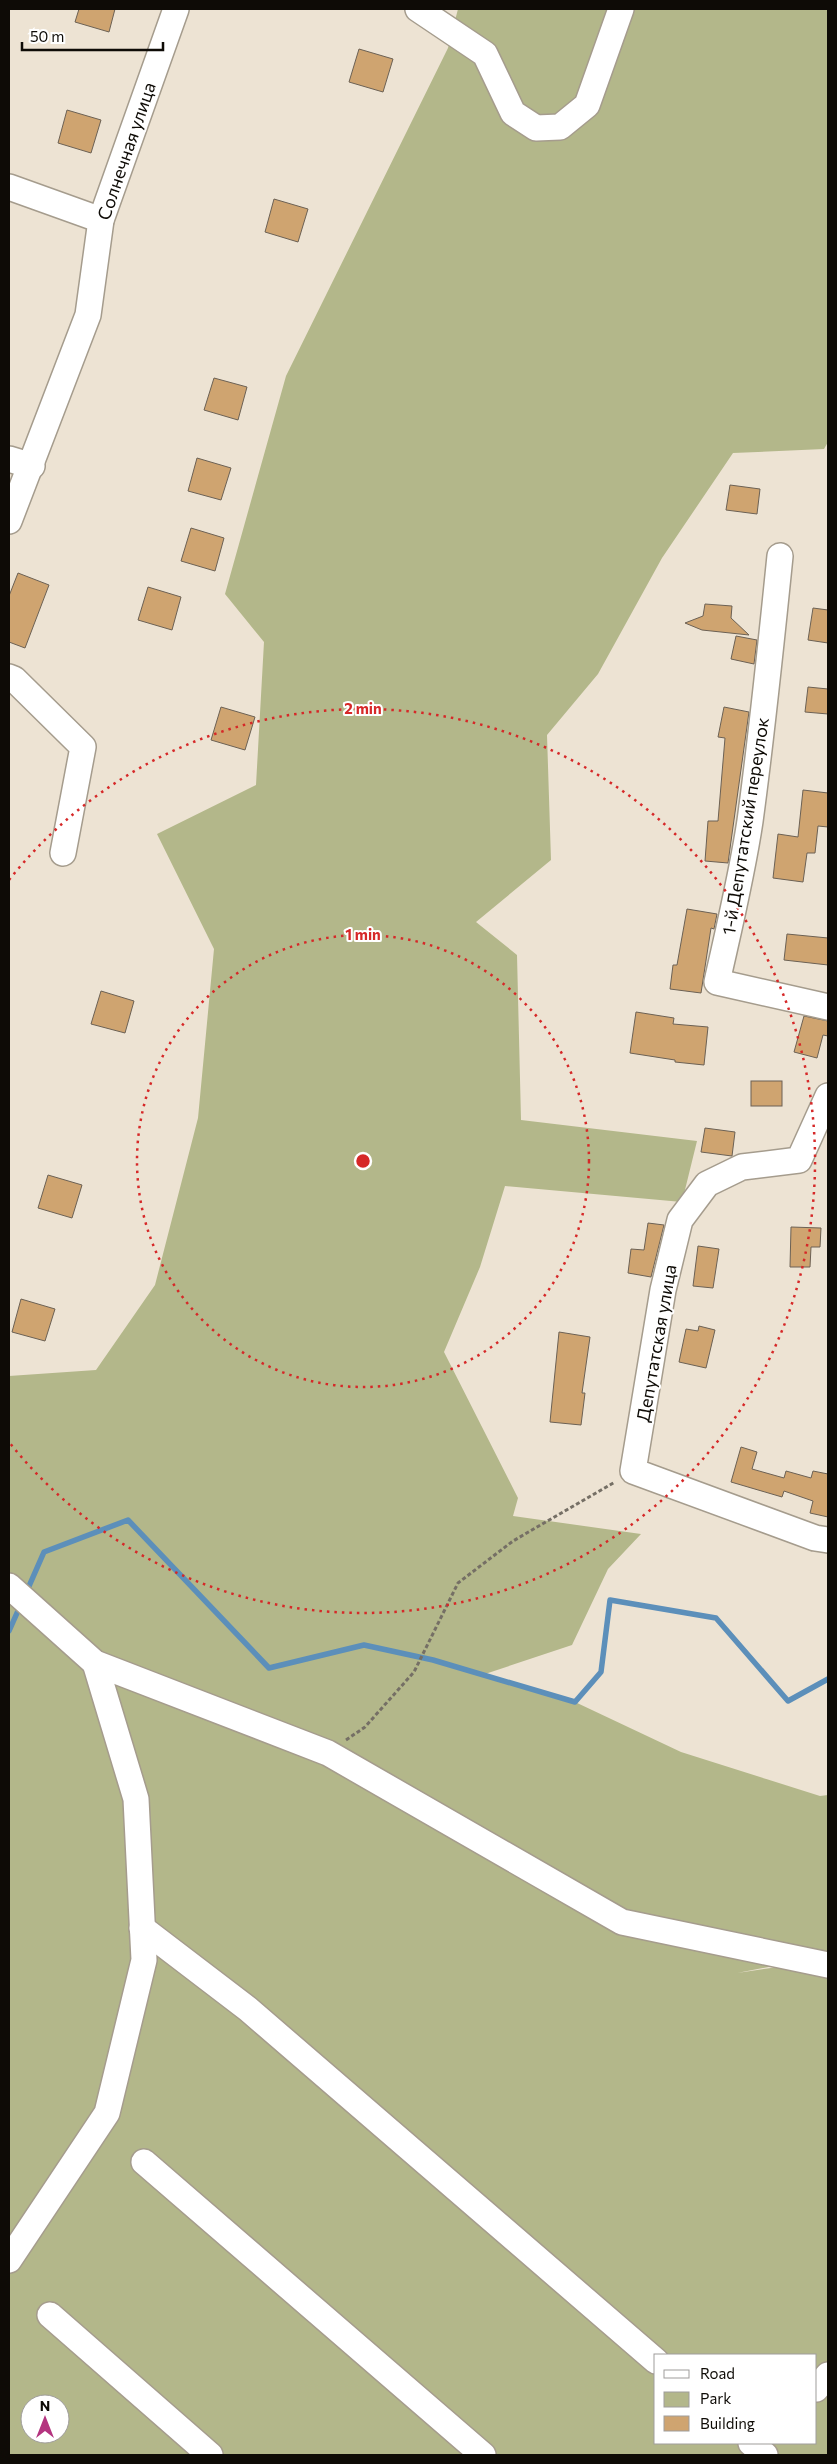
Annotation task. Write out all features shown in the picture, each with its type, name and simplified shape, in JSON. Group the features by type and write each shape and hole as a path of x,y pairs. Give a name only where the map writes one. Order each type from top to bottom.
{"street":[{"name":"Солнечная улица","path":"9,521 20,462 88,315 100,220 176,9"},
{"path":"418,9 485,54 513,113 536,128 560,127 587,105 621,9"},
{"path":"9,187 100,220"},
{"name":"1-й Депутатский переулок","path":"780,556 749,822 736,900 717,982 828,1007"},
{"path":"9,677 14,679 83,747 63,854"},
{"name":"Депутатская улица","path":"633,1471 663,1290 680,1220 707,1184 742,1167 800,1160 828,1096"},
{"path":"633,1471 815,1538 828,1540"},
{"path":"9,1586 95,1664 328,1753 622,1922 828,1965"},
{"path":"9,2260 107,2113 144,1960 136,1798 95,1664"},
{"path":"142,1928 248,2009 654,2359"},
{"path":"144,2162 483,2455"},
{"path":"50,2316 210,2455"},
{"path":"817,2388 828,2375"}],"path":[{"path":"328,1753 365,1727 415,1669 458,1583 513,1541 633,1471"}],"green space":[{"path":"458,9 828,9 828,442 824,449 733,453 662,558 598,674 547,735 551,860 476,922 517,955 521,1120 697,1141 682,1202 505,1186 480,1267 444,1352 518,1498 513,1516 641,1534 608,1569 572,1645 482,1675 575,1702 681,1752 820,1796 828,1795 828,1967 805,1960 737,1973 799,1964 828,1973 828,2455 9,2455 9,1376 96,1370 155,1285 198,1118 214,949 157,834 256,785 264,642 225,594 286,376 448,48"}],"building":[{"path":"79,9 115,9 109,32 75,22"},
{"path":"359,49 393,59 383,92 349,82"},
{"path":"67,110 101,120 91,153 58,143"},
{"path":"274,199 308,209 298,242 265,232"},
{"path":"214,378 247,387 238,420 204,410"},
{"path":"197,458 231,468 221,500 188,491"},
{"path":"730,485 760,489 757,514 726,510"},
{"path":"191,528 224,538 215,571 181,561"},
{"path":"18,573 49,585 25,648 9,642 9,596"},
{"path":"148,587 181,597 172,630 138,620"},
{"path":"705,604 732,606 731,618 749,635 702,630 685,623 703,616"},
{"path":"813,608 828,610 828,643 808,640"},
{"path":"736,636 757,640 754,664 731,659"},
{"path":"808,687 828,689 828,714 805,712"},
{"path":"221,707 255,717 245,750 211,740"},
{"path":"724,707 749,712 728,863 705,861 708,821 718,821 725,738 718,737"},
{"path":"803,790 828,793 828,827 818,826 815,853 807,853 803,882 773,878 778,834 798,837"},
{"path":"687,909 717,914 714,929 711,928 701,993 670,989 673,965 677,965"},
{"path":"787,934 828,938 828,965 784,960"},
{"path":"101,991 134,1001 125,1033 91,1024"},
{"path":"636,1012 674,1018 673,1024 708,1027 704,1065 675,1062 675,1060 630,1053"},
{"path":"804,1016 828,1021 828,1036 823,1035 817,1058 794,1052"},
{"path":"751,1081 782,1081 782,1106 751,1106"},
{"path":"705,1128 735,1132 732,1156 701,1152"},
{"path":"48,1175 82,1185 72,1218 38,1208"},
{"path":"648,1223 664,1225 651,1277 628,1273 631,1249 644,1250"},
{"path":"791,1227 821,1228 820,1247 811,1247 810,1267 790,1267"},
{"path":"698,1246 719,1249 713,1288 693,1286"},
{"path":"21,1299 55,1309 45,1341 12,1332"},
{"path":"699,1326 715,1330 706,1368 679,1362 686,1329 698,1331"},
{"path":"559,1332 590,1337 582,1393 585,1393 581,1425 550,1422"},
{"path":"741,1447 757,1452 752,1469 784,1478 786,1471 811,1478 813,1471 828,1474 828,1517 810,1513 813,1501 784,1491 782,1497 731,1482"}],"waterway":[{"path":"26,1593 44,1552 128,1520 269,1668 364,1645 433,1660 575,1702 601,1672 610,1600 716,1618 788,1701 828,1679"},
{"path":"9,1631 21,1604"}]}
